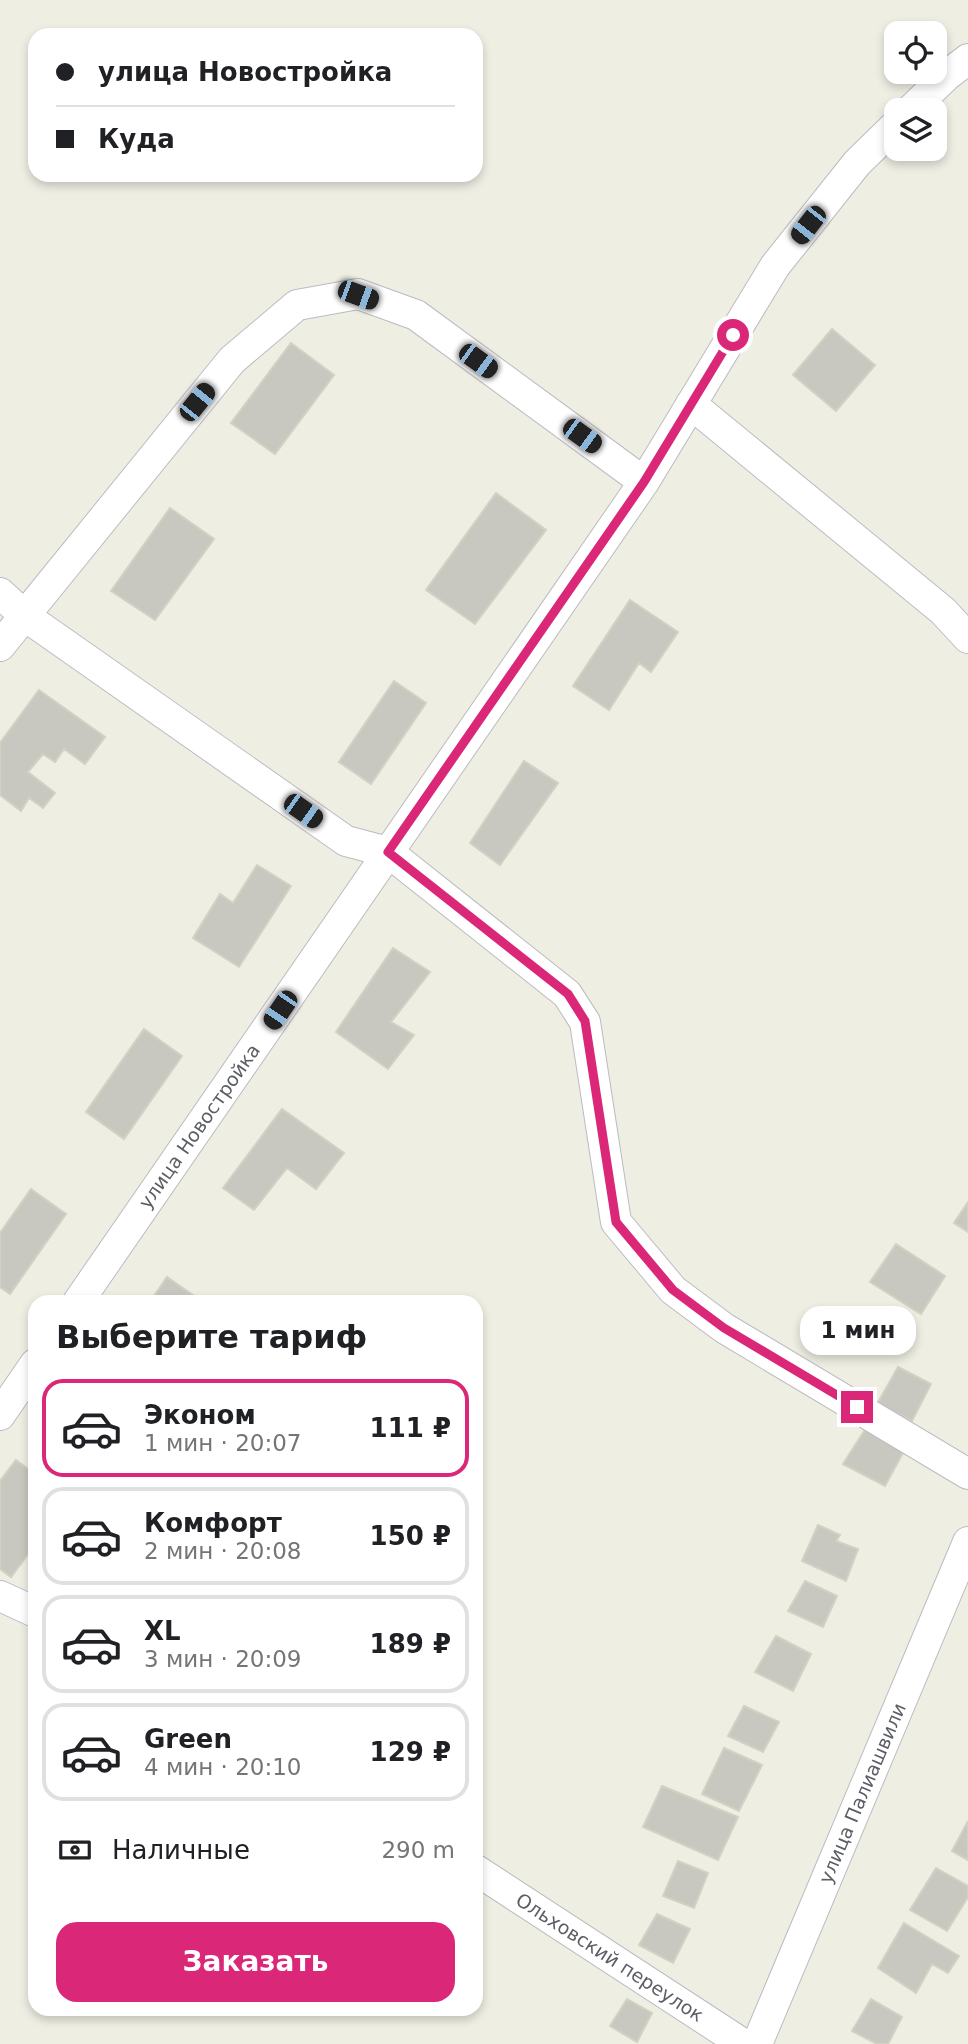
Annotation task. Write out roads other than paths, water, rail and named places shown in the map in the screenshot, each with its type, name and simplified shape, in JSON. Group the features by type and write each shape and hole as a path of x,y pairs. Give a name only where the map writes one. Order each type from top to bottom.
{"street":[{"path":"923,98 946,75 968,59"},
{"name":"улица Новостройка","path":"83,1295 644,482 775,266 857,163 884,137"},
{"path":"0,646 232,360 297,305 358,295 416,315 644,482"},
{"path":"691,404 943,611 968,638"},
{"path":"0,593 24,616 346,841 388,852 568,994 585,1021 616,1222 673,1290 724,1328 968,1474"},
{"path":"0,1415 28,1374"},
{"name":"улица Палиашвили","path":"757,2044 968,1542"},
{"path":"0,1596 28,1609"},
{"name":"Ольховский переулок","path":"483,1875 743,2044"}]}
